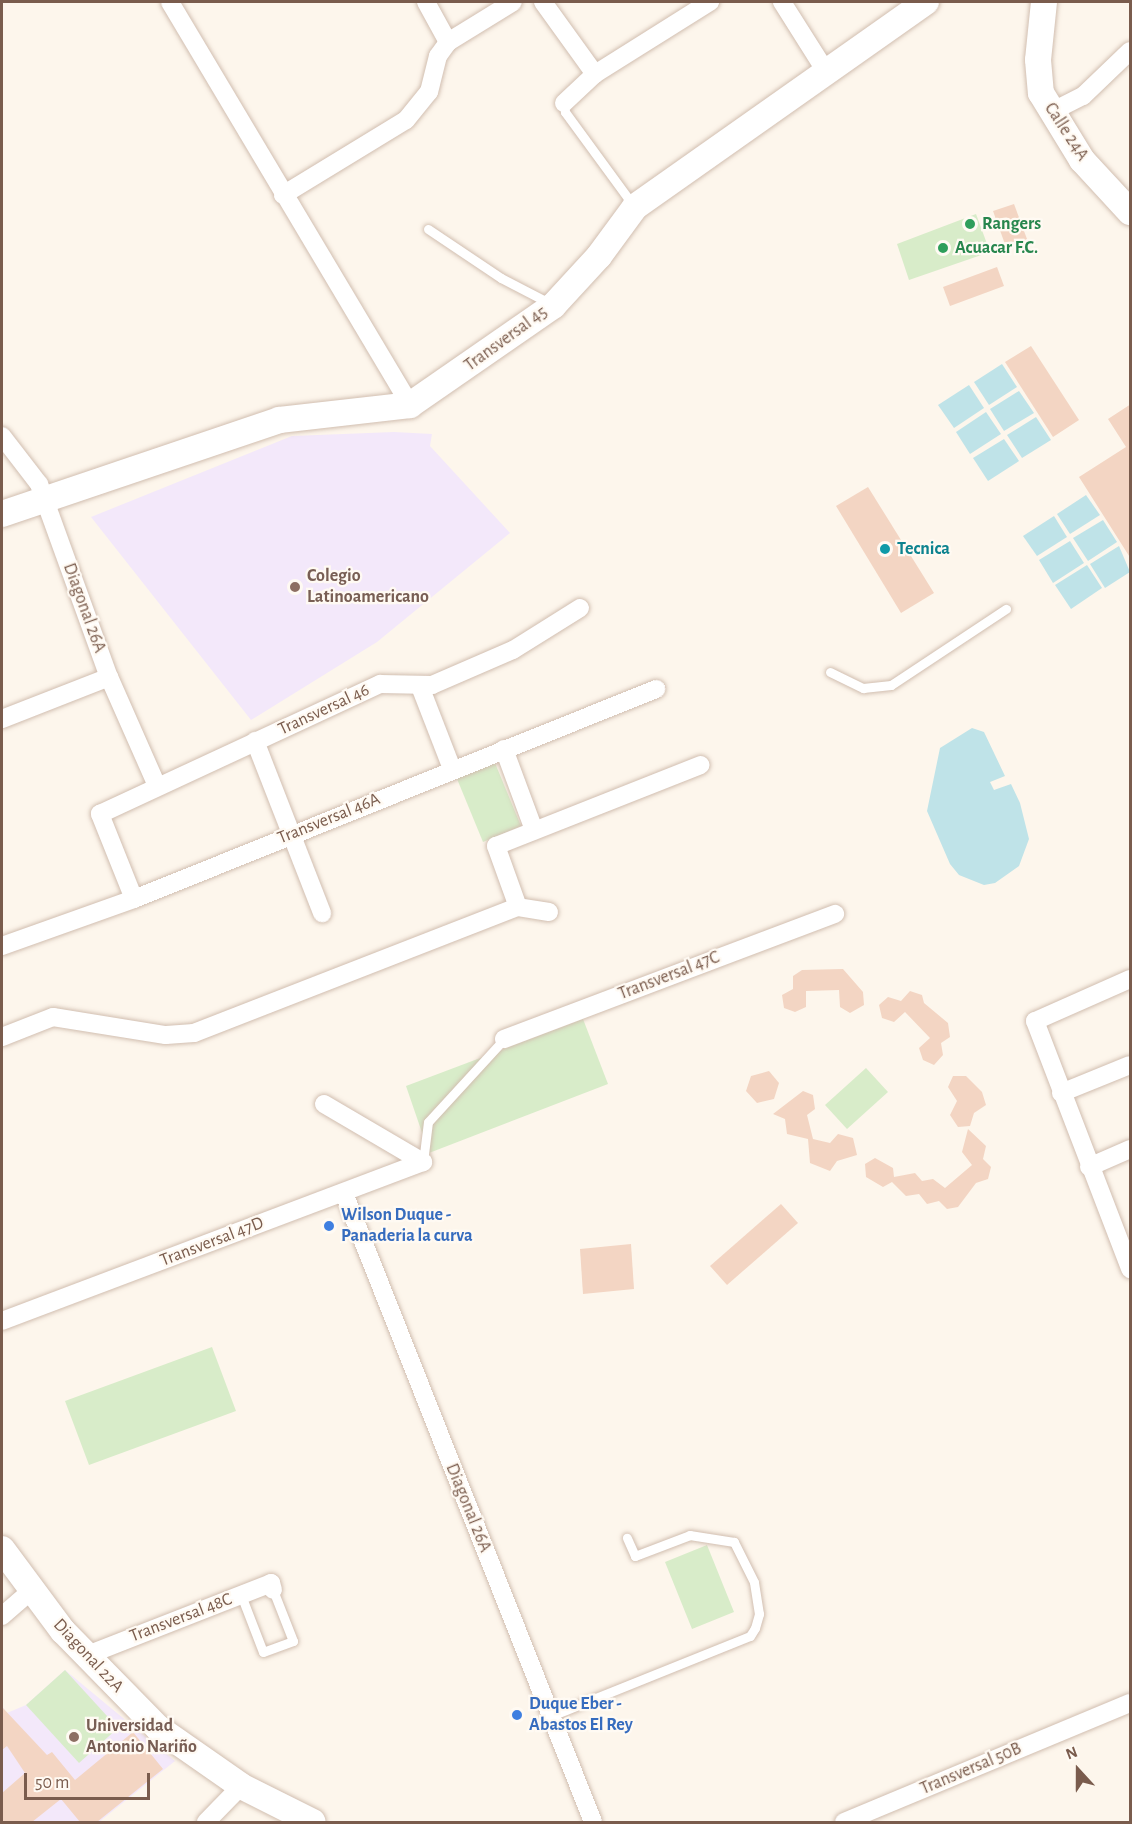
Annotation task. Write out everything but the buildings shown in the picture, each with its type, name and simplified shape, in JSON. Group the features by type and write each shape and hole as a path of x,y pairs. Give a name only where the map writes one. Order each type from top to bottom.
{"street":[{"path":"170,2 410,405"},
{"path":"426,2 448,42"},
{"path":"283,195 405,120 429,92 438,56 448,42 513,2"},
{"path":"543,2 595,74"},
{"path":"564,103 595,74 710,2"},
{"path":"782,2 825,70"},
{"name":"Transversal 45","path":"2,514 279,420 410,405 553,306 599,256 634,207 825,70 926,2"},
{"name":"Calle 24A","path":"1044,2 1038,60 1041,93 1082,160 1131,212"},
{"path":"1051,112 1083,96 1131,51"},
{"name":"Diagonal 26A","path":"2,436 45,498 110,677 157,786"},
{"name":"Transversal 46","path":"134,899 100,814 380,684 421,689 513,650 580,608"},
{"path":"2,719 110,677"},
{"path":"421,689 452,769"},
{"name":"Transversal 46A","path":"2,946 134,899 452,769 656,689"},
{"path":"255,741 322,913"},
{"path":"504,749 534,830"},
{"path":"518,907 496,846 701,765"},
{"path":"2,1037 53,1017 166,1035 194,1033 518,907 549,912"},
{"name":"Transversal 47C","path":"504,1039 835,914"},
{"path":"1131,979 1035,1021 1089,1167 1131,1269"},
{"path":"1061,1093 1131,1065"},
{"path":"324,1104 423,1162"},
{"path":"1089,1167 1131,1149"},
{"name":"Transversal 47D","path":"2,1321 423,1162"},
{"name":"Diagonal 26A","path":"344,1193 593,1822"},
{"name":"Diagonal 22A","path":"2,1549 30,1592 85,1656 158,1728 241,1786 313,1822"},
{"name":"Transversal 48C","path":"85,1656 271,1583 273,1590"},
{"path":"2,1616 30,1592"},
{"name":"Transversal 50B","path":"844,1822 1131,1703"},
{"path":"206,1822 241,1786"}],"lane":[{"path":"564,103 565,112 634,207"},
{"path":"428,229 501,278 553,306"},
{"path":"830,672 863,688 891,685 1006,609"},
{"path":"423,1162 428,1122 504,1039"},
{"path":"551,1716 750,1636 755,1628 758,1600 754,1582 734,1542 690,1534 635,1556 627,1538"},
{"path":"241,1595 263,1652 292,1641 273,1590"}],"shaded area":[{"name":"Colegio Latinoamericano","path":"394,432 432,434 430,446 510,533 377,642 251,720 91,517 292,436"},
{"name":"Universidad Antonio Nariño","path":"65,1670 175,1761 99,1822 2,1822 2,1706 7,1713 26,1705"}],"green space":[{"name":"Acuacar F.C.","path":"976,214 990,252 909,280 897,244"},
{"path":"493,758 521,826 483,842 455,774"},
{"path":"583,1019 608,1084 429,1153 406,1086"},
{"path":"866,1068 888,1092 847,1129 825,1105"},
{"path":"212,1347 236,1411 89,1465 65,1401"},
{"path":"707,1545 734,1612 692,1629 665,1562"},
{"path":"65,1670 118,1728 79,1763 26,1705"}],"water":[{"path":"1002,364 1017,387 989,405 974,382"},
{"path":"969,385 984,408 954,428 938,405"},
{"path":"1019,391 1034,413 1004,431 990,409"},
{"path":"986,412 1001,434 970,454 956,432"},
{"path":"1036,417 1051,440 1022,458 1007,435"},
{"path":"1004,439 1019,461 988,481 973,458"},
{"path":"1086,495 1100,515 1070,534 1057,514"},
{"path":"1054,516 1067,537 1037,556 1023,536"},
{"path":"1103,520 1117,542 1088,561 1073,538"},
{"path":"1070,541 1084,563 1053,583 1039,560"},
{"path":"1119,546 1130,572 1105,588 1090,564"},
{"path":"1087,565 1102,588 1071,609 1055,585"},
{"path":"972,728 984,732 1005,776 990,782 994,790 1011,784 1020,803 1029,839 1019,866 995,883 984,885 959,875 950,864 927,811 940,748"}],"place":[{"name":"Rangers","path":"970,224"},
{"name":"Acuacar F.C.","path":"943,248"},
{"name":"Tecnica","path":"885,549"},
{"name":"Colegio Latinoamericano","path":"295,587"},
{"name":"Wilson Duque - Panaderia la curva","path":"329,1226"},
{"name":"Duque Eber - Abastos El Rey","path":"517,1715"},
{"name":"Universidad Antonio Nariño","path":"74,1737"}]}
